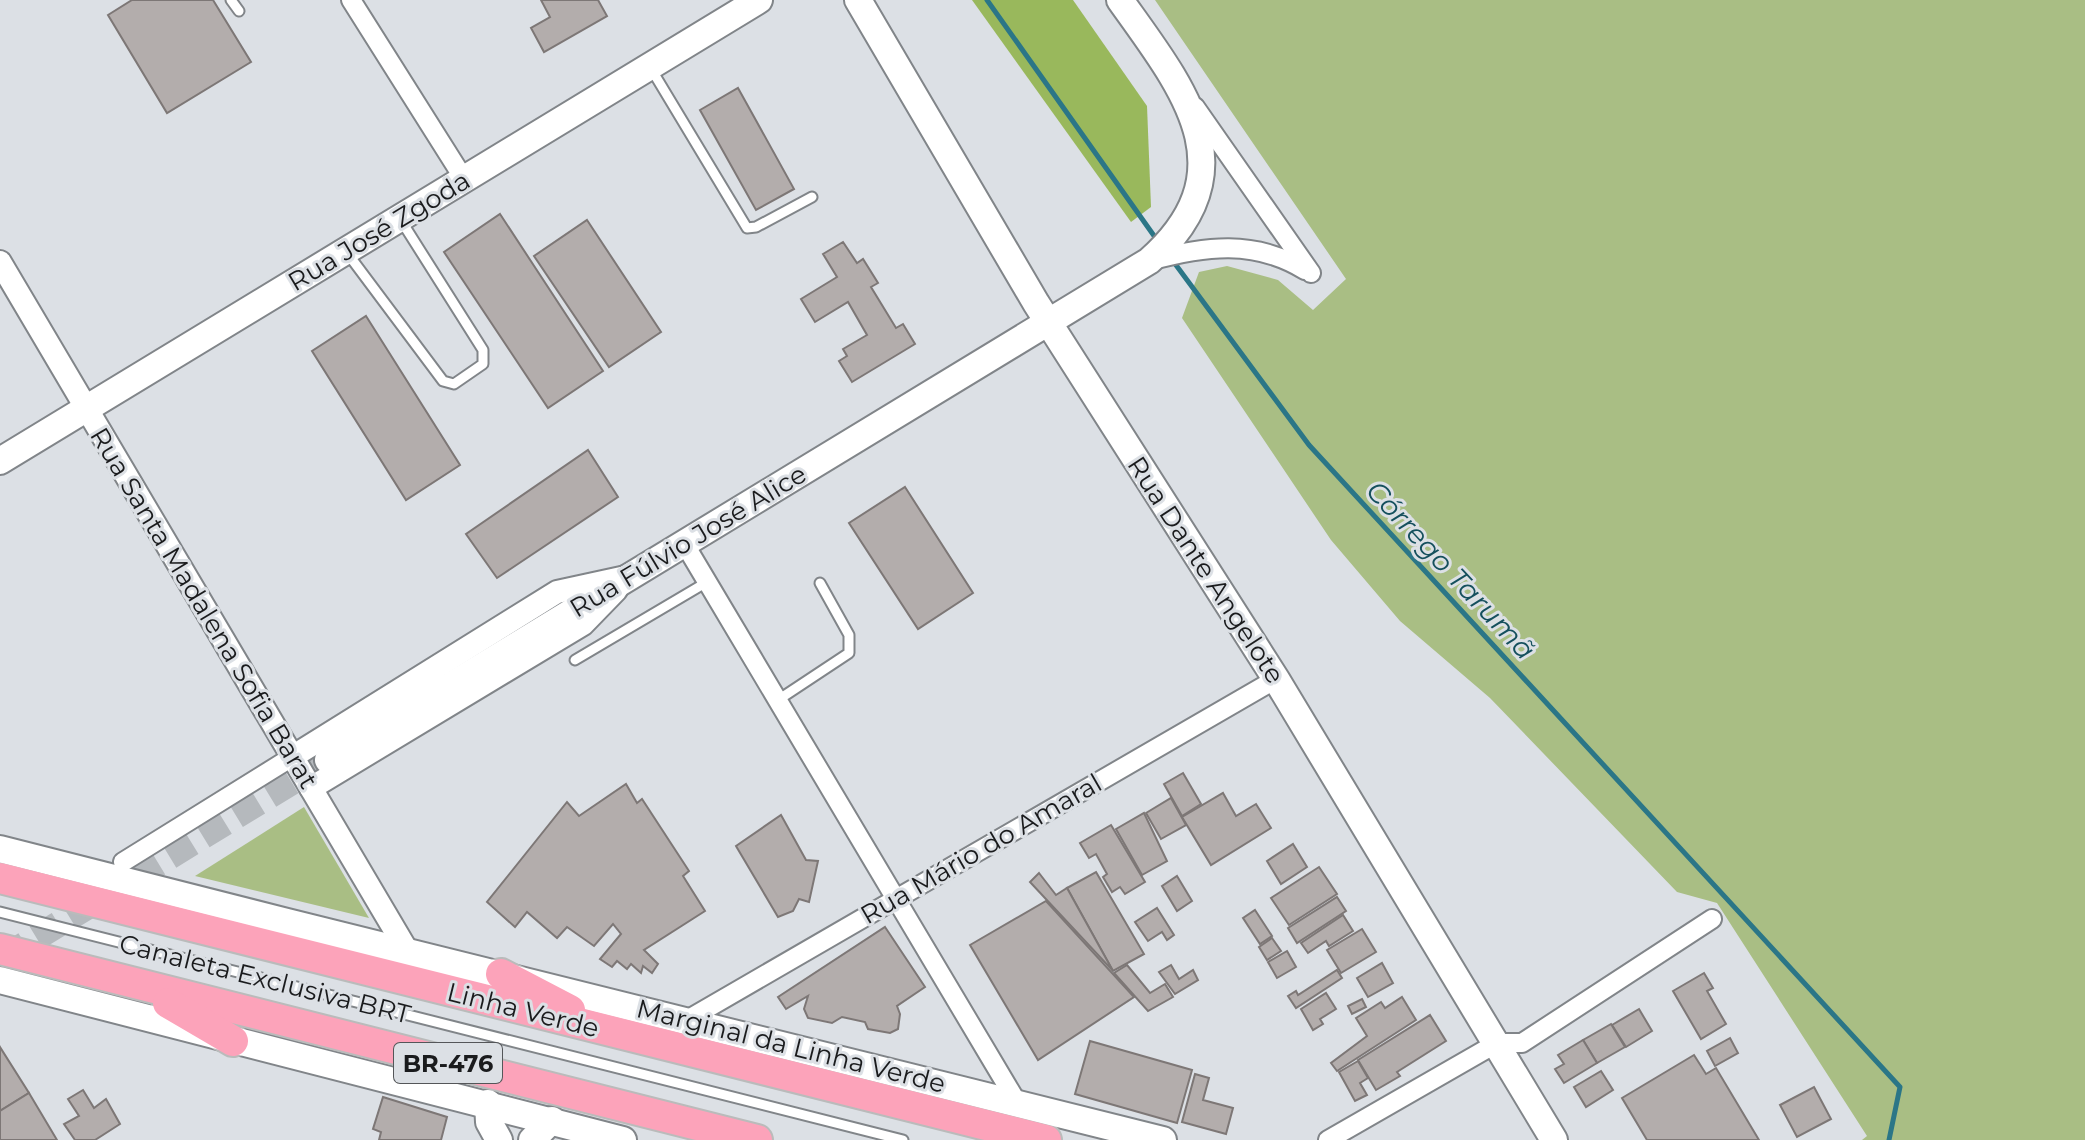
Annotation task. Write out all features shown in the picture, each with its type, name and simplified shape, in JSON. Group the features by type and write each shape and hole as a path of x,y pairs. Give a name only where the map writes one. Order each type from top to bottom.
{"highway":[{"name":"Linha Verde","path":"0,878 1046,1140"},
{"name":"BR-476","path":"0,949 757,1140"},
{"path":"501,974 614,1034"},
{"path":"139,986 233,1041"}],"main road":[{"name":"Rua José Zgoda","path":"0,461 759,0"},
{"name":"Rua Dante Angelote","path":"858,0 1049,323 1276,679 1554,1140"},
{"name":"Rua Fúlvio José Alice","path":"328,760 1178,246 1202,170 1199,131 1180,85 1120,0"},
{"name":"Marginal da Linha Verde","path":"0,849 409,954 501,974 1163,1140"},
{"path":"0,980 623,1140"},
{"path":"488,1103 489,1122 499,1140"},
{"path":"532,1140 552,1120"}],"street":[{"path":"351,0 464,179"},
{"path":"1178,246 1247,247 1290,261 1311,273 1180,85"},
{"name":"Rua Santa Madalena Sofia Barat","path":"0,262 409,954"},
{"path":"684,543 1018,1104"},
{"path":"123,862 557,592 627,577"},
{"path":"311,788 583,624 627,577"},
{"name":"Rua Mário do Amaral","path":"687,1020 1276,679"},
{"path":"1328,1140 1497,1043 1522,1043 1712,919"}],"lane":[{"path":"231,0 239,11"},
{"path":"650,66 747,228 756,227 812,197"},
{"path":"346,251 443,381 454,384 483,364 483,350 400,218"},
{"path":"575,660 707,582"},
{"path":"778,700 849,653 849,635 820,583"},
{"name":"Canaleta Exclusiva BRT","path":"0,912 903,1140"}],"green space":[{"path":"972,0 1073,0 1147,106 1151,207 1131,222"},
{"path":"1155,0 2085,0 2085,1140 1862,1140 1867,1136 1717,903 1677,892 1490,698 1400,621 1331,540 1182,318 1199,272 1227,266 1278,280 1313,310 1346,279"},
{"path":"304,807 369,918 195,876"}],"building":[{"path":"132,0 213,0 251,62 167,113 108,15"},
{"path":"541,0 598,0 607,16 544,52 531,28 550,17"},
{"path":"738,88 794,189 756,210 700,110"},
{"path":"500,214 603,371 548,408 444,252"},
{"path":"587,220 661,332 609,367 534,256"},
{"path":"843,242 857,263 863,259 878,283 871,287 896,328 903,324 915,344 852,382 839,361 847,356 843,349 867,335 848,302 815,322 801,299 837,277 823,254"},
{"path":"366,316 460,465 406,500 312,351"},
{"path":"588,450 618,497 497,578 466,534"},
{"path":"905,487 973,593 918,629 849,523"},
{"path":"1183,773 1201,804 1182,816 1164,784"},
{"path":"626,784 637,803 642,799 689,871 683,876 705,911 644,950 658,964 652,973 643,966 641,973 631,964 627,969 617,961 612,967 600,959 621,934 613,924 594,946 567,927 557,938 527,912 515,927 487,902 567,802 579,816"},
{"path":"1223,793 1236,816 1256,804 1271,828 1211,865 1182,817"},
{"path":"1171,798 1186,825 1161,839 1146,813"},
{"path":"1144,813 1167,861 1142,875 1116,829"},
{"path":"781,815 806,860 818,861 809,902 799,899 793,911 778,917 736,846"},
{"path":"1111,825 1145,882 1125,894 1120,887 1112,892 1103,877 1107,874 1096,854 1089,858 1080,843"},
{"path":"1293,844 1307,867 1281,884 1267,861"},
{"path":"1319,867 1337,894 1289,925 1271,898"},
{"path":"1096,872 1144,954 1113,971 1067,888"},
{"path":"1039,873 1056,895 1067,888 1113,971 1030,882"},
{"path":"1177,876 1192,901 1177,911 1162,886"},
{"path":"1337,897 1346,911 1297,943 1288,928"},
{"path":"1046,901 1134,997 1038,1060 970,945"},
{"path":"1157,908 1174,935 1167,940 1162,932 1148,941 1135,922"},
{"path":"1255,910 1272,936 1260,944 1243,918"},
{"path":"1343,915 1353,931 1329,946 1326,941 1308,953 1301,943"},
{"path":"885,927 925,987 897,1006 900,1014 898,1029 890,1033 868,1029 865,1022 842,1017 832,1023 808,1018 804,1009 808,996 786,1009 778,997"},
{"path":"1362,929 1376,952 1341,973 1327,950"},
{"path":"1272,938 1281,951 1267,960 1259,947"},
{"path":"1287,951 1296,967 1277,978 1268,962"},
{"path":"1382,963 1393,983 1368,997 1357,978"},
{"path":"1127,965 1150,993 1165,984 1173,997 1148,1011 1114,973"},
{"path":"1171,965 1179,979 1193,970 1198,980 1175,994 1159,972"},
{"path":"1337,970 1342,978 1296,1008 1288,996 1296,991 1298,995"},
{"path":"1704,973 1713,988 1707,991 1726,1024 1701,1039 1673,991"},
{"path":"1326,993 1336,1009 1320,1019 1323,1024 1313,1030 1301,1009"},
{"path":"1402,997 1416,1020 1337,1071 1331,1063 1367,1036 1356,1018 1381,1002 1385,1008"},
{"path":"1362,999 1366,1007 1352,1014 1348,1006"},
{"path":"1639,1009 1652,1031 1626,1047 1612,1025"},
{"path":"1430,1015 1446,1041 1397,1072 1400,1076 1376,1090 1358,1060"},
{"path":"1611,1024 1625,1047 1597,1063 1583,1040"},
{"path":"1730,1038 1738,1053 1715,1066 1707,1051"},
{"path":"1583,1040 1597,1063 1564,1083 1555,1069 1564,1064 1558,1055"},
{"path":"1090,1041 1192,1070 1177,1123 1075,1094"},
{"path":"0,1047 29,1093 0,1111"},
{"path":"1694,1055 1706,1074 1716,1068 1759,1140 1647,1140 1622,1098"},
{"path":"1358,1061 1368,1078 1360,1083 1367,1095 1355,1101 1339,1072"},
{"path":"1601,1071 1613,1090 1586,1107 1574,1087"},
{"path":"1195,1074 1209,1078 1203,1100 1233,1108 1226,1134 1182,1122"},
{"path":"1814,1087 1831,1119 1797,1137 1780,1105"},
{"path":"83,1090 94,1108 106,1099 120,1124 95,1140 75,1140 64,1124 79,1116 68,1099"},
{"path":"29,1093 57,1140 0,1140 0,1111"},
{"path":"383,1097 447,1117 441,1140 379,1140 381,1132 373,1129"}],"waterway":[{"name":"Córrego Tarumã","path":"987,0 1157,240"},
{"name":"Córrego Tarumã","path":"1173,261 1309,445 1900,1087 1889,1140"}],"tunnel":[{"path":"3,958 328,760"}]}
